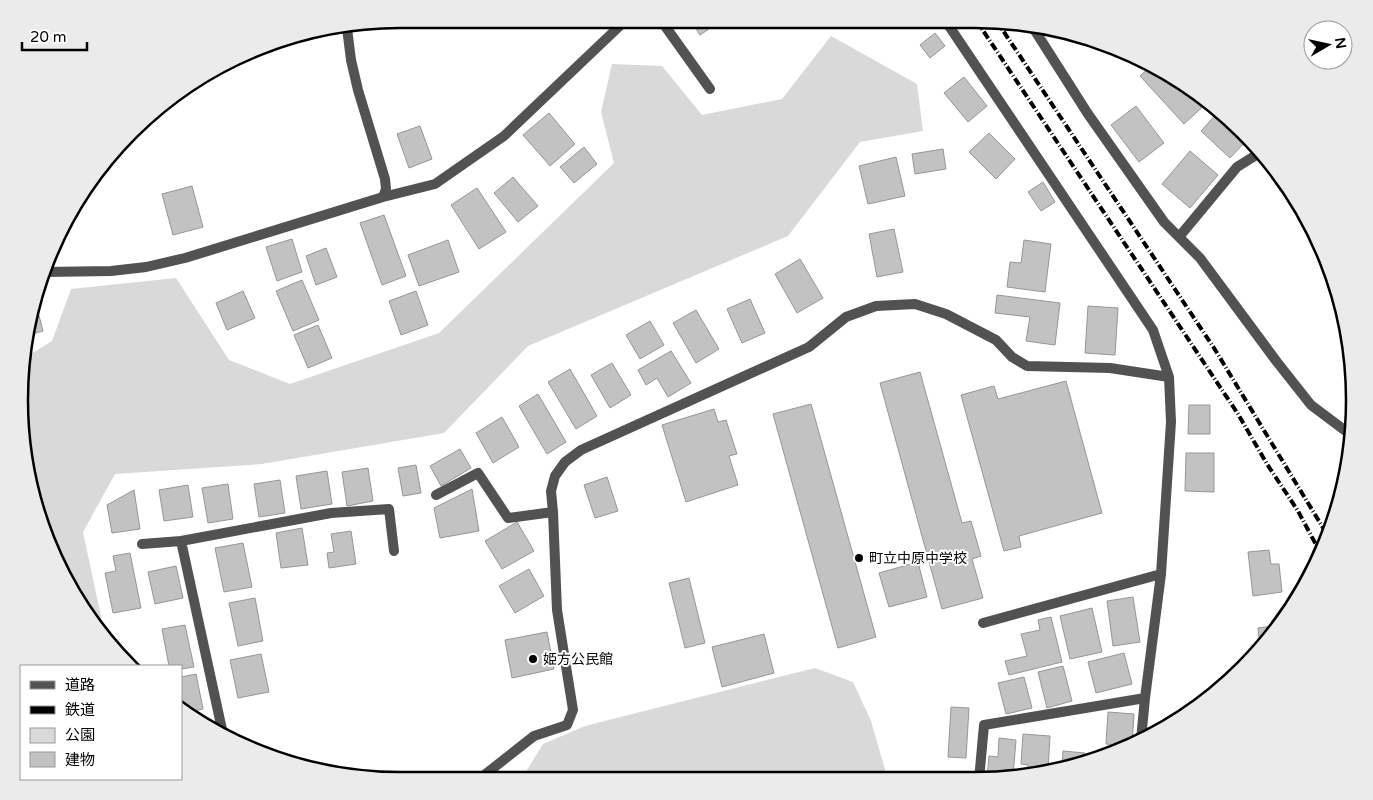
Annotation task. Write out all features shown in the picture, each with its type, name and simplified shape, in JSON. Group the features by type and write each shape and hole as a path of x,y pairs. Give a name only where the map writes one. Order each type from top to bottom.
{"street":[{"path":"50,272 111,271 165,263 383,197 435,184 504,136 619,27"},
{"path":"666,27 710,89"},
{"path":"950,27 1153,330 1169,377 1171,422 1161,574 1142,732"},
{"path":"347,32 351,60 358,90 385,179 386,189 383,197"},
{"path":"1037,33 1094,122 1164,222 1200,258 1311,405 1344,430"},
{"path":"1179,237 1237,167 1255,156"},
{"path":"488,772 534,736 567,725 573,710 557,610 551,492 555,476 565,462 582,450 809,347 846,317 876,306 915,304 946,314 996,340 1012,357 1027,366 1110,368 1169,377"},
{"path":"436,496 478,473 508,518 553,512"},
{"path":"142,544 181,541 330,513 389,508 394,551"},
{"path":"181,541 221,727"},
{"path":"984,623 1161,574"},
{"path":"980,772 984,725 1145,698"}],"green space":[{"path":"831,36 917,84 923,131 860,142 788,236 528,346 444,433 262,464 115,474 83,532 103,625 77,586 47,520 35,473 28,424 28,376 31,354 52,341 71,289 176,278 229,360 290,384 439,333 614,163 601,112 612,64 662,66 702,115 782,99"},
{"path":"815,668 853,682 871,721 886,772 526,772 543,744 585,726"}],"building":[{"path":"695,27 712,27 700,35"},
{"path":"935,33 945,46 930,58 920,45"},
{"path":"1146,70 1180,90 1203,107 1184,124 1140,76"},
{"path":"964,77 987,106 968,122 944,93"},
{"path":"1136,106 1164,143 1139,162 1111,125"},
{"path":"549,113 575,144 550,166 523,135"},
{"path":"1214,116 1243,144 1230,158 1201,131"},
{"path":"420,126 432,159 409,168 397,134"},
{"path":"989,133 1015,159 996,179 969,152"},
{"path":"584,147 597,164 574,183 560,167"},
{"path":"943,149 946,169 915,174 912,154"},
{"path":"1190,151 1218,175 1190,208 1162,184"},
{"path":"896,157 905,196 868,204 859,166"},
{"path":"513,177 538,206 518,222 494,193"},
{"path":"1043,182 1055,202 1041,211 1028,192"},
{"path":"192,186 203,227 173,235 162,194"},
{"path":"477,188 506,232 479,249 451,205"},
{"path":"384,215 406,276 382,285 360,223"},
{"path":"894,229 903,272 877,277 869,234"},
{"path":"292,239 302,272 277,281 266,247"},
{"path":"448,240 459,272 419,286 408,255"},
{"path":"1024,240 1051,244 1045,292 1007,287 1010,262 1021,263"},
{"path":"326,248 337,277 316,285 306,256"},
{"path":"800,259 823,298 797,313 775,274"},
{"path":"302,280 319,320 293,331 276,291"},
{"path":"243,291 255,318 227,330 216,303"},
{"path":"416,291 428,325 401,335 389,301"},
{"path":"997,295 1060,303 1055,345 1026,341 1030,317 995,313"},
{"path":"750,299 765,333 742,343 727,309"},
{"path":"1088,306 1118,308 1115,355 1085,353"},
{"path":"696,310 719,349 696,363 673,323"},
{"path":"38,312 43,331 34,333"},
{"path":"650,321 664,345 640,359 626,335"},
{"path":"318,325 332,358 308,368 294,335"},
{"path":"671,351 691,383 668,397 657,378 646,385 638,370"},
{"path":"612,363 631,395 610,408 591,375"},
{"path":"570,369 597,416 576,429 548,382"},
{"path":"920,372 962,523 971,521 981,556 972,559 983,598 942,609 880,383"},
{"path":"1066,381 1102,513 1019,536 1021,547 1004,551 961,395 994,386 998,399"},
{"path":"538,394 566,442 547,454 519,406"},
{"path":"811,404 876,637 838,648 773,414"},
{"path":"1189,405 1210,405 1210,434 1188,434"},
{"path":"714,409 718,422 726,420 737,454 729,456 738,485 686,502 662,425"},
{"path":"502,417 519,447 493,463 476,433"},
{"path":"460,449 471,468 441,486 430,466"},
{"path":"1186,453 1214,453 1214,492 1185,491"},
{"path":"416,465 421,493 403,496 398,468"},
{"path":"368,468 373,501 347,506 342,472"},
{"path":"327,471 332,504 301,509 296,476"},
{"path":"607,477 618,511 595,518 584,485"},
{"path":"280,480 285,513 259,517 254,484"},
{"path":"228,484 233,519 208,523 202,488"},
{"path":"188,485 193,517 164,521 159,490"},
{"path":"472,489 479,531 440,538 434,508"},
{"path":"134,490 140,529 112,533 107,505"},
{"path":"517,522 534,551 502,569 485,541"},
{"path":"302,528 308,565 281,568 276,533"},
{"path":"351,531 356,564 329,568 327,553 334,552 331,534"},
{"path":"243,543 252,587 224,592 215,548"},
{"path":"1269,550 1271,564 1279,564 1282,592 1253,596 1248,552"},
{"path":"130,553 141,608 113,613 105,573 116,571 113,556"},
{"path":"918,562 927,597 889,607 879,573"},
{"path":"176,566 183,598 155,604 148,572"},
{"path":"529,569 544,596 515,613 499,586"},
{"path":"689,578 705,643 685,648 669,583"},
{"path":"1133,597 1140,642 1113,646 1107,601"},
{"path":"255,598 263,641 238,646 229,603"},
{"path":"1092,608 1102,652 1070,659 1060,616"},
{"path":"1051,617 1062,662 1009,675 1005,661 1027,656 1021,634 1040,630 1038,620"},
{"path":"185,625 194,667 182,669 182,665 169,665 162,629"},
{"path":"1269,626 1259,639 1258,628"},
{"path":"547,632 554,669 512,678 505,640"},
{"path":"764,634 774,673 722,687 712,647"},
{"path":"1124,653 1132,684 1096,693 1088,662"},
{"path":"261,654 269,692 238,698 230,660"},
{"path":"1063,666 1072,701 1047,708 1038,672"},
{"path":"196,674 203,709 194,711 182,702 182,677"},
{"path":"1024,677 1032,708 1006,714 998,683"},
{"path":"951,707 969,708 966,758 948,757"},
{"path":"1108,712 1134,714 1133,736 1114,745 1106,744"},
{"path":"1023,734 1050,736 1048,764 1028,768 1028,765 1021,764"},
{"path":"999,738 1016,740 1014,770 988,772 989,756 998,757"},
{"path":"1063,751 1085,753 1085,755 1062,761"}],"railway":[{"path":"981,27 1238,414 1267,464 1298,511 1316,545"},
{"path":"1002,29 1214,348 1323,528"}],"place":[{"name":"町立中原中学校","path":"859,558"},
{"name":"姫方公民館","path":"533,659"}]}
